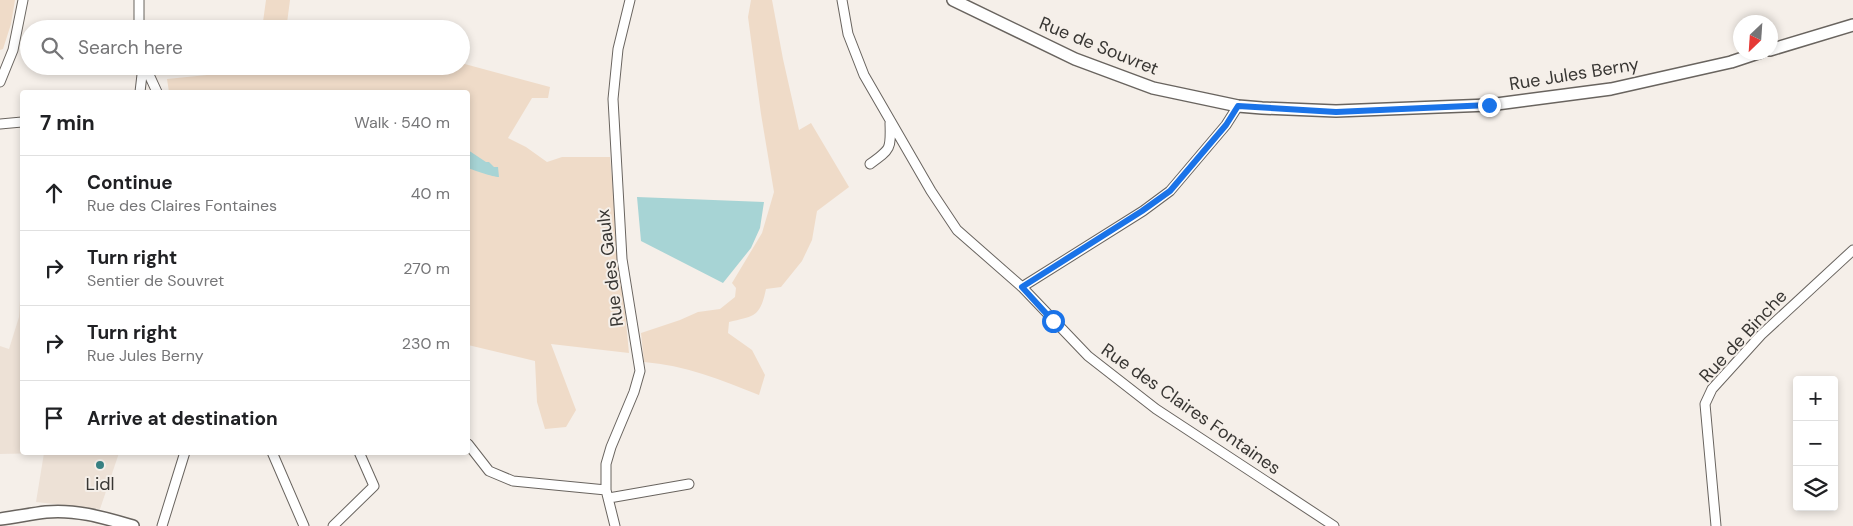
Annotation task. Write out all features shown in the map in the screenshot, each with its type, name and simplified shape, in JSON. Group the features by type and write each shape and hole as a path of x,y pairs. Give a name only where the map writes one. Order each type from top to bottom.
{"main road":[{"name":"Rue de Souvret","path":"953,0 1076,59 1145,85 1238,106"},
{"path":"1778,48 1853,25"},
{"name":"Rue Jules Berny","path":"1238,106 1336,112 1489,105 1611,88 1737,60"},
{"path":"0,519 47,512 76,512 133,526"}],"street":[{"path":"0,82 13,50 24,0"},
{"path":"139,0 139,20"},
{"name":"Rue des Gaulx","path":"614,526 607,494 606,464 611,447 634,392 640,371 622,259 613,99 618,49 630,0"},
{"name":"Rue des Claires Fontaines","path":"842,0 848,34 864,75 931,192 957,230 1022,287 1088,356 1156,408 1334,526"},
{"path":"140,90 143,75"},
{"path":"148,75 156,90"},
{"path":"1022,287 1142,211 1170,191 1226,125 1238,106"},
{"path":"870,164 884,154 890,145 890,120"},
{"path":"0,124 20,122"},
{"name":"Rue de Binche","path":"1716,526 1705,404 1712,389 1761,335 1853,250"},
{"path":"470,447 489,471 513,481 607,494 689,484"},
{"path":"162,526 184,455"},
{"path":"273,455 304,526"},
{"path":"333,526 374,486 360,455"}],"shaded area":[{"path":"0,0 15,0 11,24 3,49 0,50"},
{"path":"266,0 290,0 287,20 263,20"},
{"path":"751,0 772,0 799,130 811,123 849,187 817,211 812,240 802,261 781,287 766,289 759,310 755,314 729,322 728,333 752,350 765,375 759,395 688,370 644,362 641,333 698,312 720,309 735,297 736,288 732,283 762,233 774,192 748,17"},
{"path":"470,65 550,87 548,98 532,98 508,138 526,147 547,162 562,157 610,157 629,353 551,344 576,410 566,427 545,429 537,402 535,361 470,345 470,90 169,90 167,79 207,75 470,75"},
{"path":"20,300 20,454 0,454 0,346 9,349 19,317"},
{"path":"44,455 118,455 100,509 36,502"}],"water":[{"path":"470,151 494,167 498,167 499,177 470,169"},
{"path":"637,197 764,202 760,228 751,248 723,283 641,241"}],"place":[{"name":"Lidl","path":"100,465"}],"route":[{"path":"1053,321 1022,287 1157,202 1176,186 1226,125 1238,106 1336,112 1489,105"}]}
